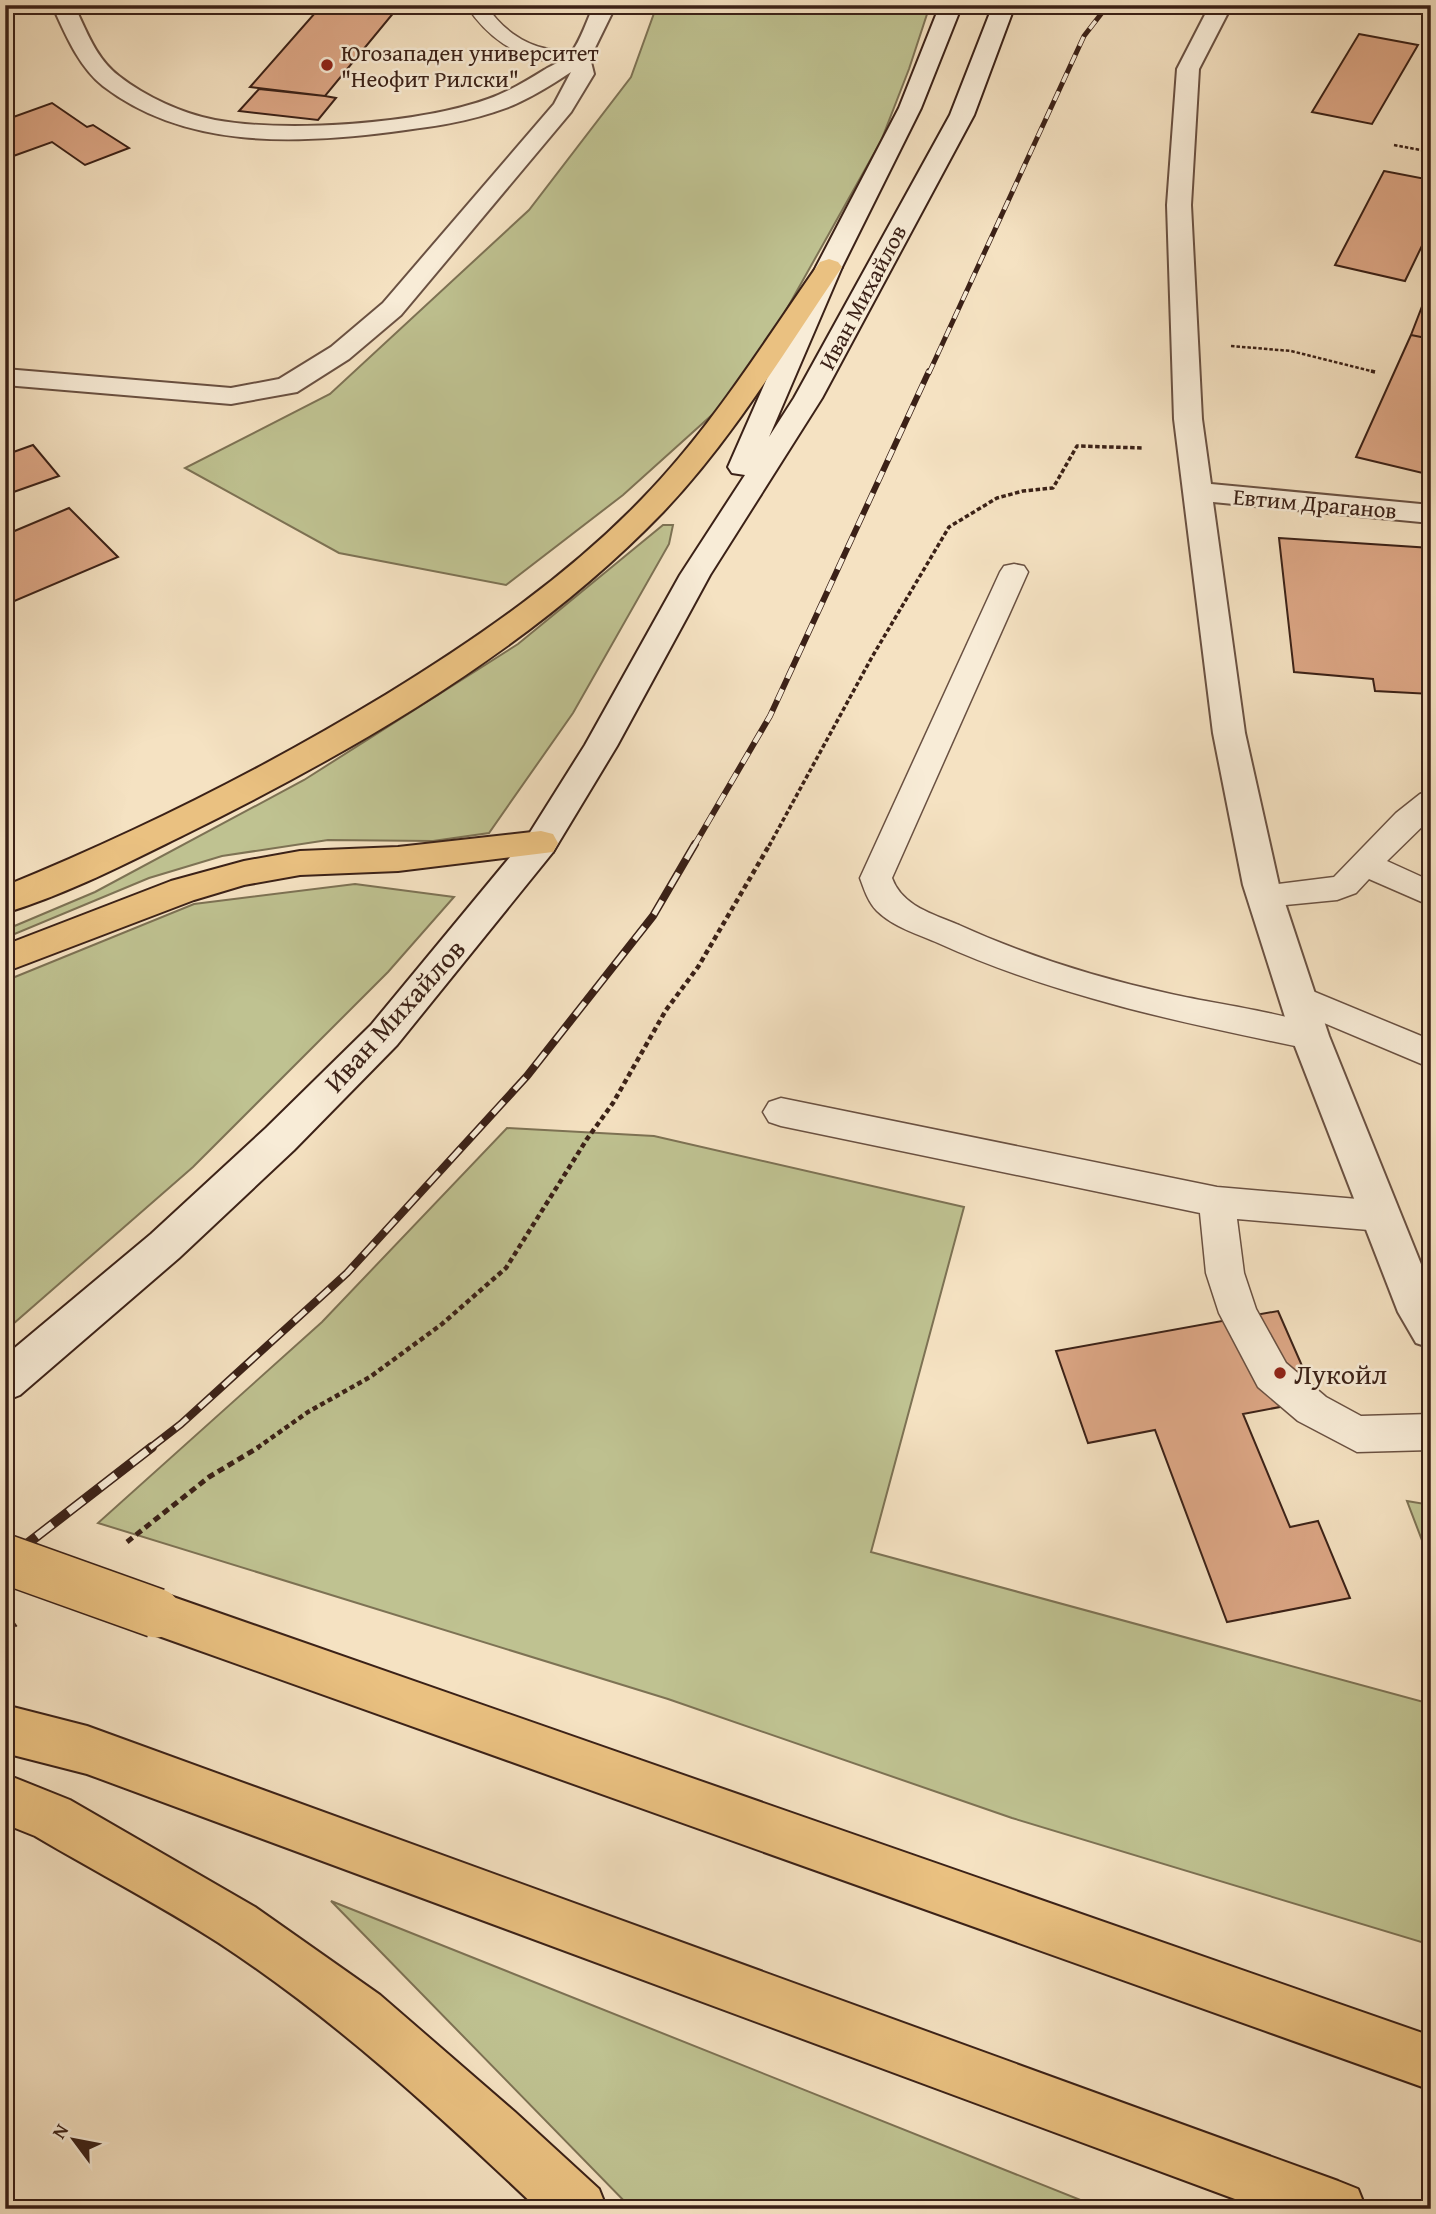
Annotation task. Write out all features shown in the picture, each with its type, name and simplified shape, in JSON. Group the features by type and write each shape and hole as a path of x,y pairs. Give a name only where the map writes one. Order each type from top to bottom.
{"main road":[{"path":"5,900 79,871 308,757 511,628 587,565 652,505 703,446 830,267"},
{"path":"5,959 183,890 244,873 300,863 398,859 541,844"},
{"path":"5,1559 1431,2063"},
{"path":"5,1574 156,1613"},
{"path":"5,1729 87,1750 1338,2209"},
{"path":"5,1799 52,1818 237,1925 361,2014 496,2131 579,2209"}],"street":[{"path":"63,5 89,58 110,80 164,112 245,131 325,134 476,111 511,98 579,58 605,5"},
{"name":"Иван Михайлов","path":"695,575 830,267 910,108 951,5"},
{"name":"Иван Михайлов","path":"5,1382 164,1246 280,1139 384,1035 541,844 601,746 695,575 808,398 962,115 1004,5"},
{"path":"1222,5 1188,69 1179,205 1188,419 1228,733 1264,895 1310,1036 1419,1312 1431,1331"},
{"path":"5,377 231,396 287,386 340,353 392,309 563,107 583,74 579,58"},
{"name":"Евтим Драганов","path":"1199,492 1431,514"}],"lane":[{"path":"476,5 496,31 517,47 552,57 579,58"},
{"path":"1014,572 876,878 881,893 891,906 1029,970 1119,997 1310,1036"},
{"path":"1264,895 1337,889 1431,801"},
{"path":"1365,864 1431,895"},
{"path":"1298,998 1431,1055"},
{"path":"781,1112 1217,1202 1381,1216"},
{"path":"1217,1202 1225,1273 1238,1312 1272,1375 1312,1409 1357,1434 1431,1432"}],"path":[{"path":"1394,145 1431,152"},
{"path":"1184,341 1290,351 1375,372"},
{"path":"124,1544 209,1477 240,1460 307,1412 370,1377 442,1324 506,1268 587,1139 613,1103 666,1010 698,967 789,812 872,657 949,527 997,498 1023,491 1053,488 1077,446 1134,447 1194,453"},
{"path":"5,1632 27,1616"}],"green space":[{"path":"657,5 930,5 881,141 743,387 623,495 506,585 339,553 185,468 330,394 529,210 631,77"},
{"path":"663,525 673,525 669,544 573,713 489,833 433,841 328,840 222,856 149,878 5,938 5,930 95,892 304,780 518,644"},
{"path":"355,884 454,897 388,972 193,1167 5,1331 5,981 194,904"},
{"path":"507,1128 654,1136 964,1207 871,1552 1431,1704 1431,1945 1012,1818 668,1699 98,1523 322,1322"},
{"path":"1407,1501 1431,1505 1431,1564"},
{"path":"331,1901 1103,2209 632,2209"}],"building":[{"path":"322,5 400,5 325,96 250,87"},
{"path":"1359,34 1418,45 1372,124 1312,112"},
{"path":"259,89 336,98 318,120 239,111"},
{"path":"52,103 87,127 93,125 129,148 85,165 52,142 5,159 5,120"},
{"path":"1384,171 1431,180 1431,227 1405,281 1335,265"},
{"path":"1423,304 1431,306 1431,339 1411,335"},
{"path":"1411,335 1431,339 1431,475 1356,457"},
{"path":"33,445 59,476 5,495 5,455"},
{"path":"69,508 118,557 5,605 5,535"},
{"path":"1279,538 1431,548 1431,694 1375,691 1373,679 1294,672"},
{"path":"1278,1311 1317,1400 1243,1414 1290,1527 1318,1521 1350,1598 1227,1622 1155,1430 1088,1443 1056,1351"}],"railway":[{"path":"929,373 1084,36 1108,5"},
{"path":"694,846 770,716 929,371"},
{"path":"150,1448 181,1424 347,1273 527,1076 653,916 695,844"},
{"path":"5,1561 152,1447"}],"place":[{"name":"Югозападен университет \"Неофит Рилски\"","path":"327,65"},
{"name":"Лукойл","path":"1280,1373"}]}
